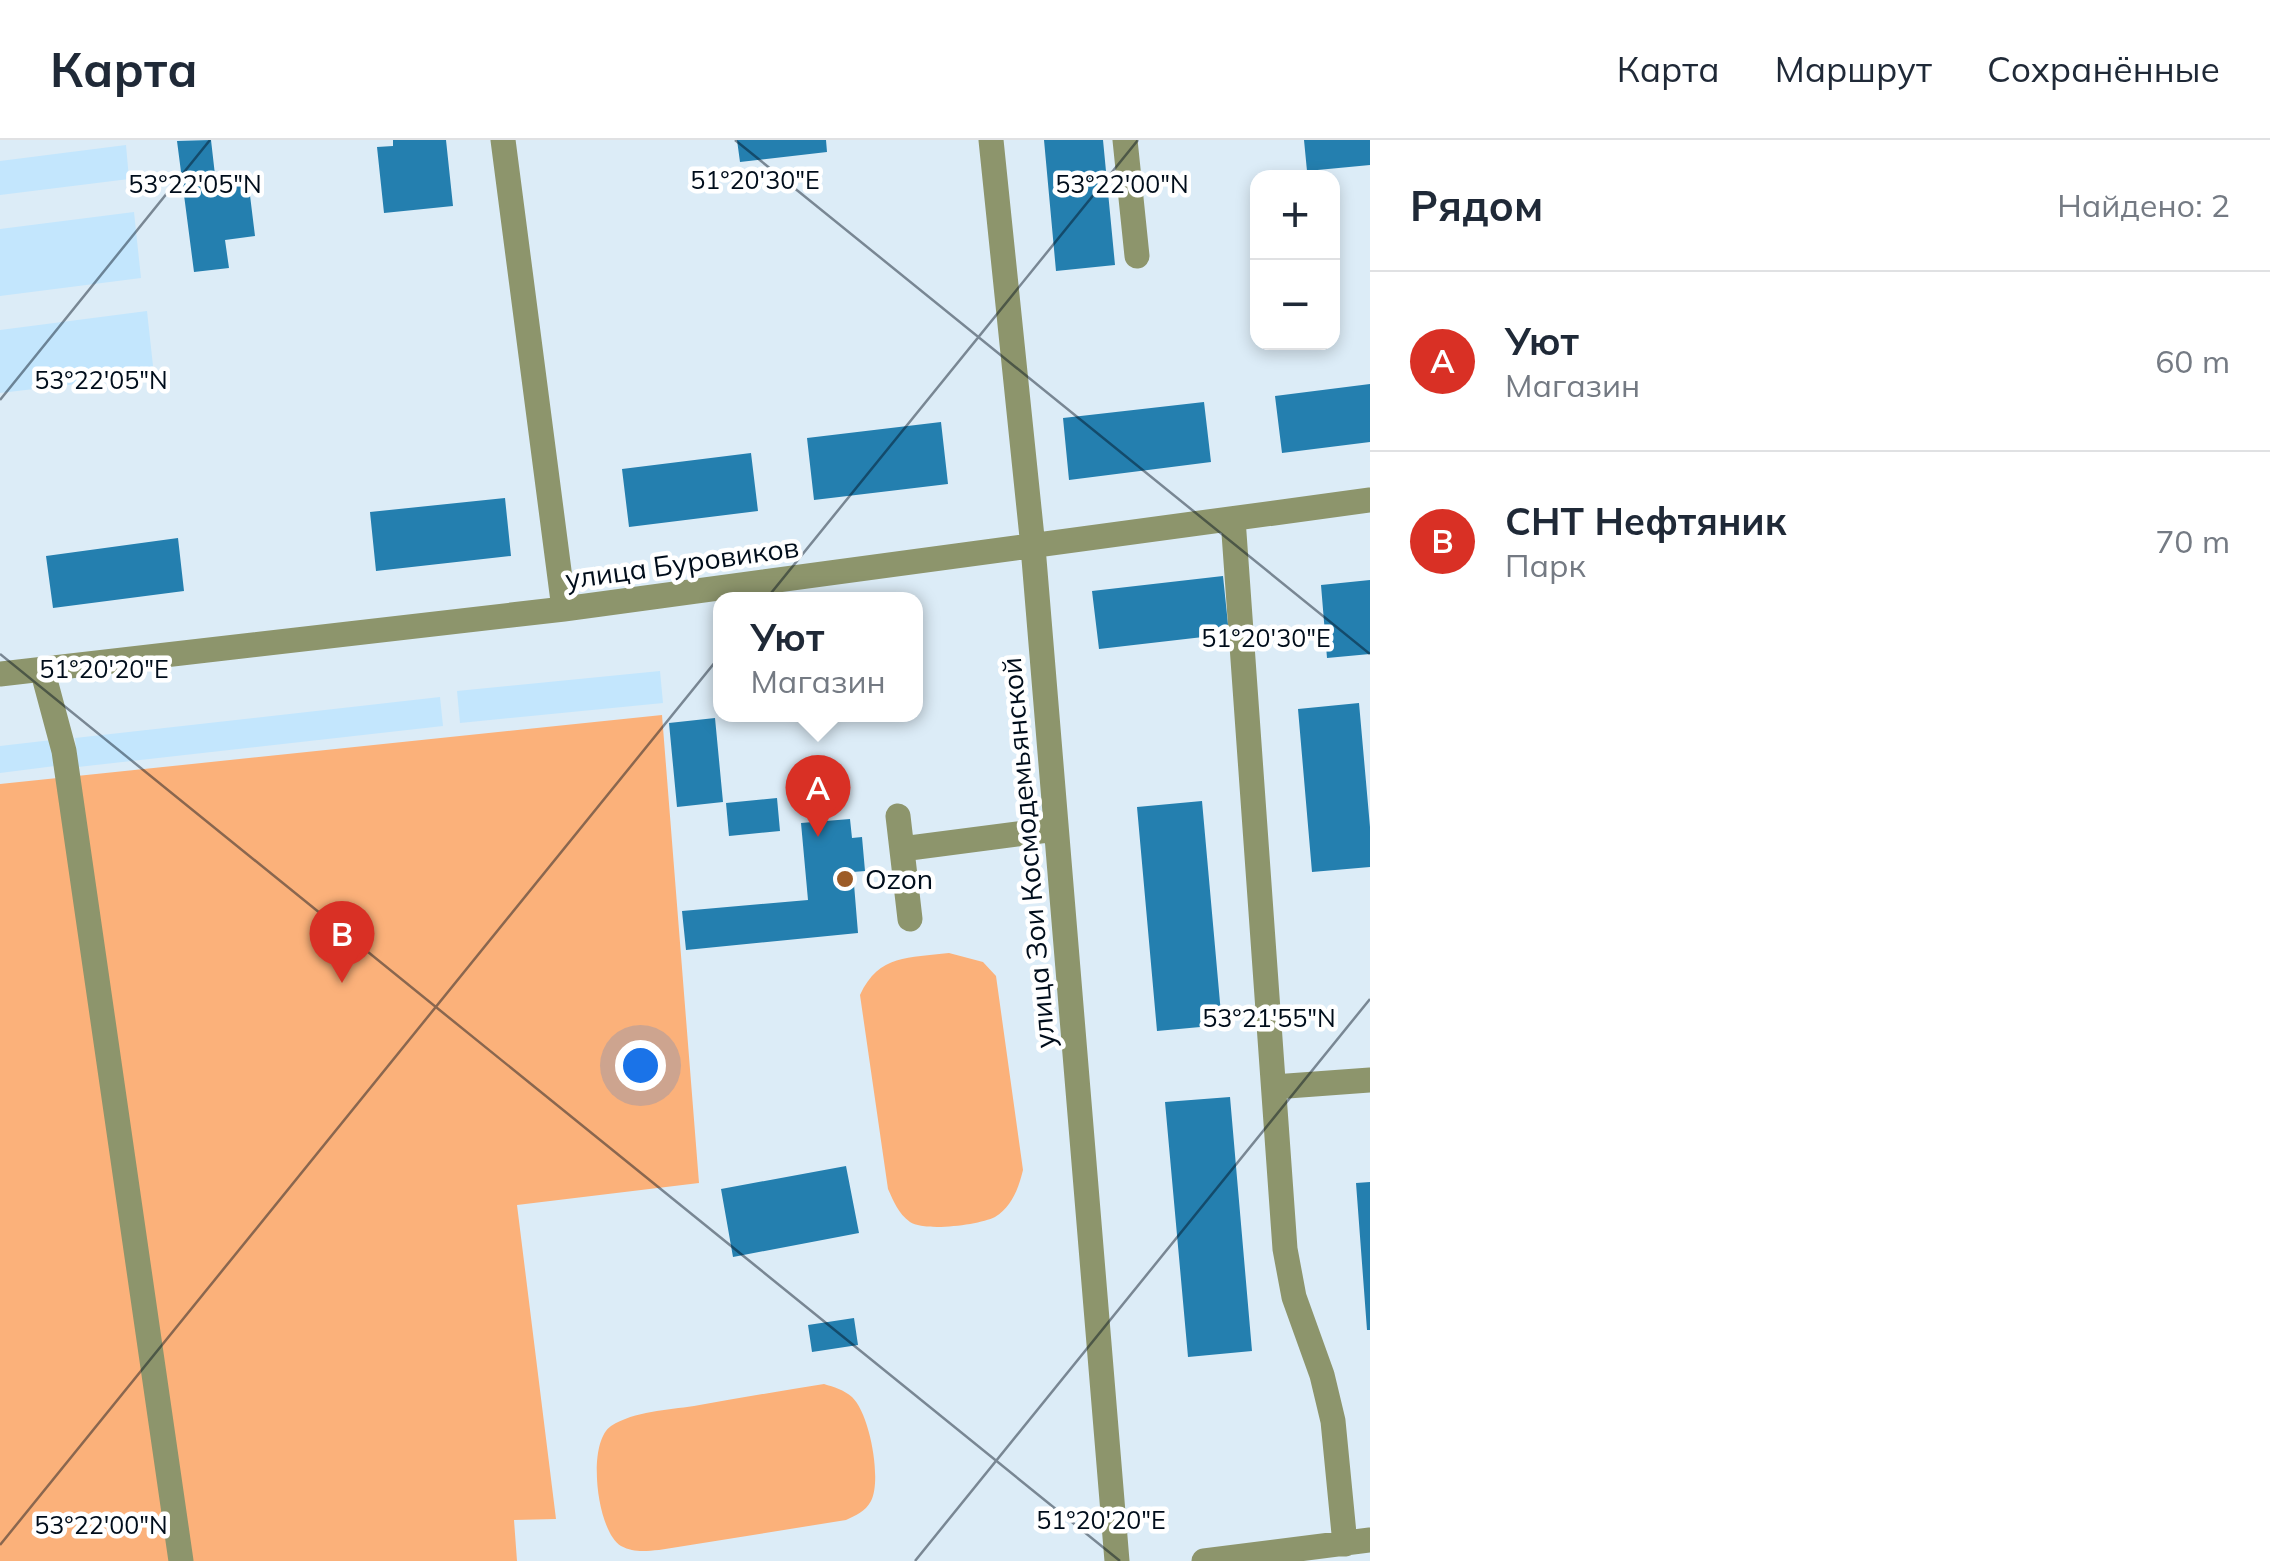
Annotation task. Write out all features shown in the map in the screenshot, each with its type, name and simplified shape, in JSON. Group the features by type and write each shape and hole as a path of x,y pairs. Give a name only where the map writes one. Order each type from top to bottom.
{"street":[{"path":"503,140 564,609"},
{"name":"улица Зои Космодемьянской","path":"991,140 1033,547 1117,1561"},
{"path":"1125,140 1137,256"},
{"name":"улица Буровиков","path":"0,674 564,609 1370,500"},
{"path":"1204,1561 1298,1555 1357,1542 1322,1374 1294,1297 1285,1249 1233,519"},
{"path":"42,670 64,751 181,1561"},
{"path":"898,816 910,919"},
{"path":"902,849 1056,829"},
{"path":"1274,1087 1370,1080"}],"shaded area":[{"path":"126,145 129,179 0,195 0,161"},
{"path":"134,212 141,278 0,296 0,229"},
{"path":"147,311 154,375 0,393 0,330"},
{"path":"660,671 663,703 460,723 457,691"},
{"path":"440,697 443,726 78,767 75,738"},
{"path":"662,715 699,1183 517,1205 556,1519 514,1520 517,1561 0,1561 0,784"},
{"path":"52,740 55,766 0,773 0,746"},
{"path":"949,953 983,962 996,976 1023,1170 1010,1202 995,1217 965,1225 927,1227 906,1219 888,1189 860,995 886,965"},
{"path":"824,1384 852,1397 869,1432 875,1478 871,1501 863,1511 846,1520 659,1550 631,1550 613,1538 601,1506 597,1468 603,1435 611,1426 651,1412"}],"building":[{"path":"211,140 215,175 247,171 255,236 225,240 229,268 194,272 177,141"},
{"path":"393,140 446,140 453,206 384,213 377,147 393,146"},
{"path":"737,140 826,140 827,152 740,162"},
{"path":"1044,140 1103,140 1115,265 1056,271"},
{"path":"1304,140 1370,140 1370,165 1307,170"},
{"path":"1370,384 1370,442 1282,453 1275,396"},
{"path":"1204,402 1211,462 1069,480 1063,418"},
{"path":"941,422 948,484 814,500 807,438"},
{"path":"751,453 758,511 629,527 622,469"},
{"path":"505,498 511,556 376,571 370,512"},
{"path":"178,538 184,591 53,608 46,556"},
{"path":"1223,576 1229,634 1099,649 1092,591"},
{"path":"1370,580 1370,654 1327,658 1321,585"},
{"path":"1359,703 1370,867 1312,872 1298,709"},
{"path":"713,718 723,802 677,807 669,723"},
{"path":"777,798 780,831 729,836 726,803"},
{"path":"1202,801 1222,1025 1157,1031 1137,807"},
{"path":"850,819 852,838 862,837 865,871 853,872 858,933 686,950 682,911 808,900 801,823"},
{"path":"1230,1097 1252,1351 1188,1357 1165,1102"},
{"path":"846,1166 859,1233 733,1257 721,1189"},
{"path":"1370,1182 1370,1330 1367,1330 1356,1183"},
{"path":"854,1318 858,1345 812,1352 808,1325"}],"place":[{"name":"Уют","path":"818,837"},
{"name":"Ozon","path":"845,879"},
{"name":"СНТ Нефтяник","path":"342,983"}]}
